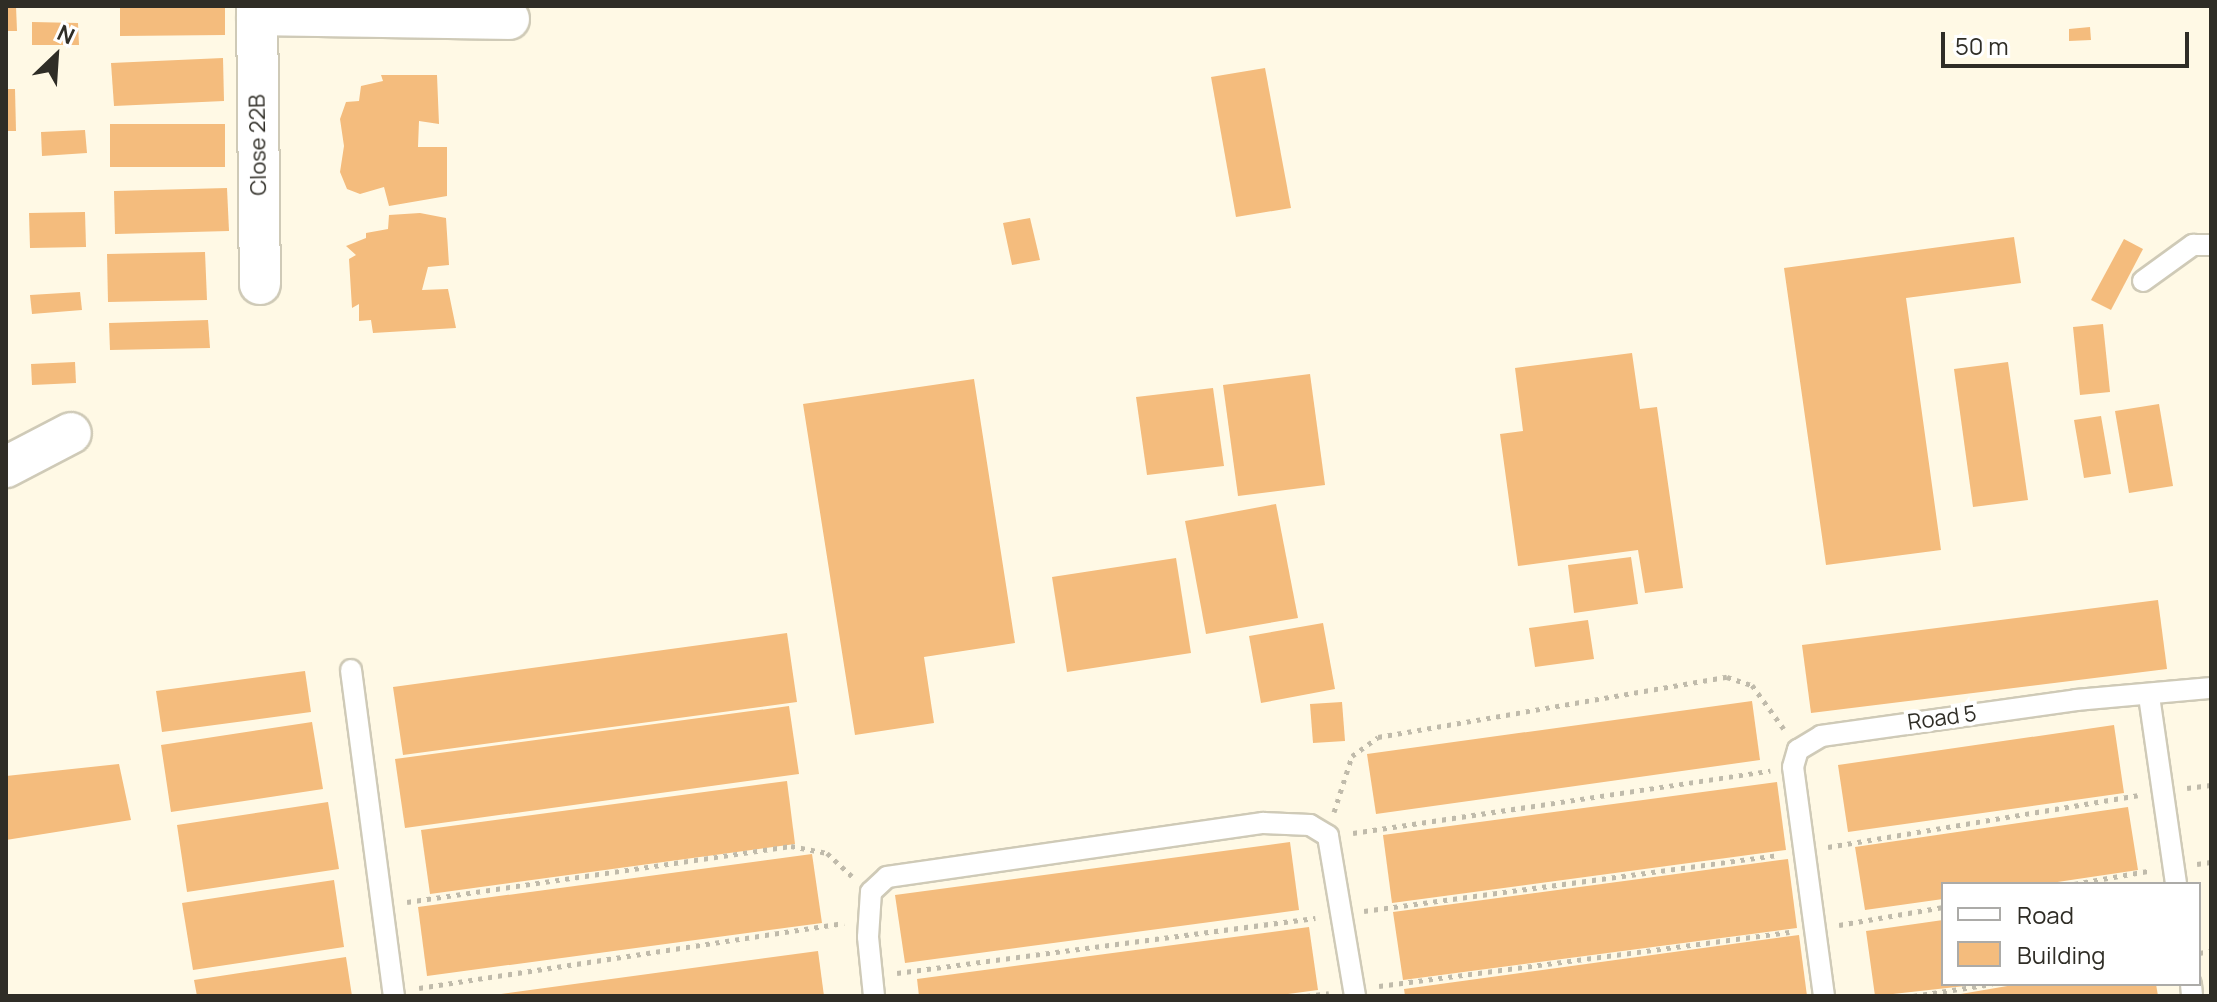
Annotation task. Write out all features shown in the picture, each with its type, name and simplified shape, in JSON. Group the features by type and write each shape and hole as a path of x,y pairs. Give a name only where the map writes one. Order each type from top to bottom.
{"street":[{"path":"257,10 509,19"},
{"name":"Close 22B","path":"257,10 260,284"},
{"path":"6,467 71,433"}],"lane":[{"path":"2143,281 2193,245 2211,245"},
{"path":"351,670 394,994"},
{"name":"Road 5","path":"1796,758 1821,736 2076,700 2149,696 2211,688"},
{"path":"2149,696 2175,875"},
{"path":"1796,758 1824,996"},
{"path":"873,986 869,919 871,892 887,877 911,870 1263,823 1310,825 1328,836 1355,992"}],"path":[{"path":"1727,677 1752,685 1796,758 1328,836 1352,756 1378,737 1727,677"},
{"path":"382,906 791,846 827,853 871,892"},
{"path":"2096,882 2175,875 2211,862"},
{"path":"1306,996 1355,992 1815,929 1941,907"},
{"path":"873,986 1343,914"},
{"path":"394,994 869,919"},
{"path":"1913,996 1979,986"}],"building":[{"path":"6,6 16,6 17,31 6,31"},
{"path":"120,6 225,6 225,35 120,36"},
{"path":"32,22 78,23 79,45 32,45"},
{"path":"2090,27 2091,40 2069,41 2069,29"},
{"path":"223,58 224,101 114,106 111,63"},
{"path":"1265,68 1291,208 1236,217 1211,77"},
{"path":"381,75 437,75 439,124 419,121 418,147 447,147 447,196 389,206 384,187 360,194 347,189 340,172 344,146 340,119 346,102 359,101 361,86 383,81"},
{"path":"6,89 15,89 16,131 6,131"},
{"path":"110,124 225,124 225,167 110,167"},
{"path":"85,130 87,153 42,156 41,132"},
{"path":"227,188 229,231 115,234 114,191"},
{"path":"85,212 86,247 30,248 29,213"},
{"path":"420,213 446,218 449,265 428,267 422,290 448,289 456,328 373,333 371,320 359,321 359,304 352,308 349,259 356,255 346,246 366,238 366,233 388,229 389,215"},
{"path":"1030,218 1040,260 1012,265 1003,223"},
{"path":"2014,237 2021,283 1906,298 1941,550 1826,565 1784,268"},
{"path":"2124,239 2143,249 2111,310 2091,300"},
{"path":"205,252 207,300 108,302 107,254"},
{"path":"80,292 82,310 32,314 30,295"},
{"path":"208,320 210,348 110,350 109,323"},
{"path":"2103,324 2110,392 2080,395 2073,327"},
{"path":"1632,353 1640,409 1657,407 1683,588 1645,593 1638,550 1518,566 1500,434 1523,431 1515,368"},
{"path":"75,362 76,383 32,385 31,364"},
{"path":"2008,362 2028,500 1973,507 1954,369"},
{"path":"1310,374 1325,485 1238,496 1223,385"},
{"path":"974,379 1015,643 924,657 934,723 855,735 803,404"},
{"path":"1213,388 1224,466 1147,475 1136,397"},
{"path":"2159,404 2173,486 2129,493 2115,411"},
{"path":"2101,416 2111,474 2084,478 2074,420"},
{"path":"1276,504 1298,618 1206,634 1185,521"},
{"path":"1631,557 1638,604 1574,613 1568,565"},
{"path":"1176,558 1191,653 1067,672 1052,577"},
{"path":"2158,600 2167,669 1811,713 1802,645"},
{"path":"1588,620 1594,659 1535,667 1529,628"},
{"path":"1323,623 1335,689 1261,703 1249,636"},
{"path":"787,633 797,702 403,755 393,687"},
{"path":"305,671 311,712 162,732 156,691"},
{"path":"1752,701 1760,760 1376,814 1367,754"},
{"path":"1342,702 1345,741 1313,743 1310,704"},
{"path":"789,706 799,774 405,828 395,759"},
{"path":"312,722 323,789 171,812 161,745"},
{"path":"2114,725 2124,793 1848,832 1838,765"},
{"path":"119,764 131,820 6,840 6,776"},
{"path":"787,781 795,844 430,894 421,830"},
{"path":"1777,782 1786,850 1392,903 1383,835"},
{"path":"328,802 339,869 187,892 177,825"},
{"path":"2128,807 2138,870 2057,882 1941,882 1941,899 1865,910 1855,847"},
{"path":"1290,842 1299,910 905,963 895,895"},
{"path":"812,854 822,923 427,976 418,907"},
{"path":"1788,859 1797,928 1403,980 1393,912"},
{"path":"334,880 344,947 193,970 182,903"},
{"path":"1941,920 1941,986 1965,986 1875,996 1866,931"},
{"path":"1309,927 1318,990 1273,996 919,996 917,979"},
{"path":"1799,935 1807,996 1405,996 1404,989"},
{"path":"818,951 824,996 501,996 501,994"},
{"path":"346,957 352,996 197,996 194,980"},
{"path":"2007,986 2156,986 2158,996 1949,996"}]}
